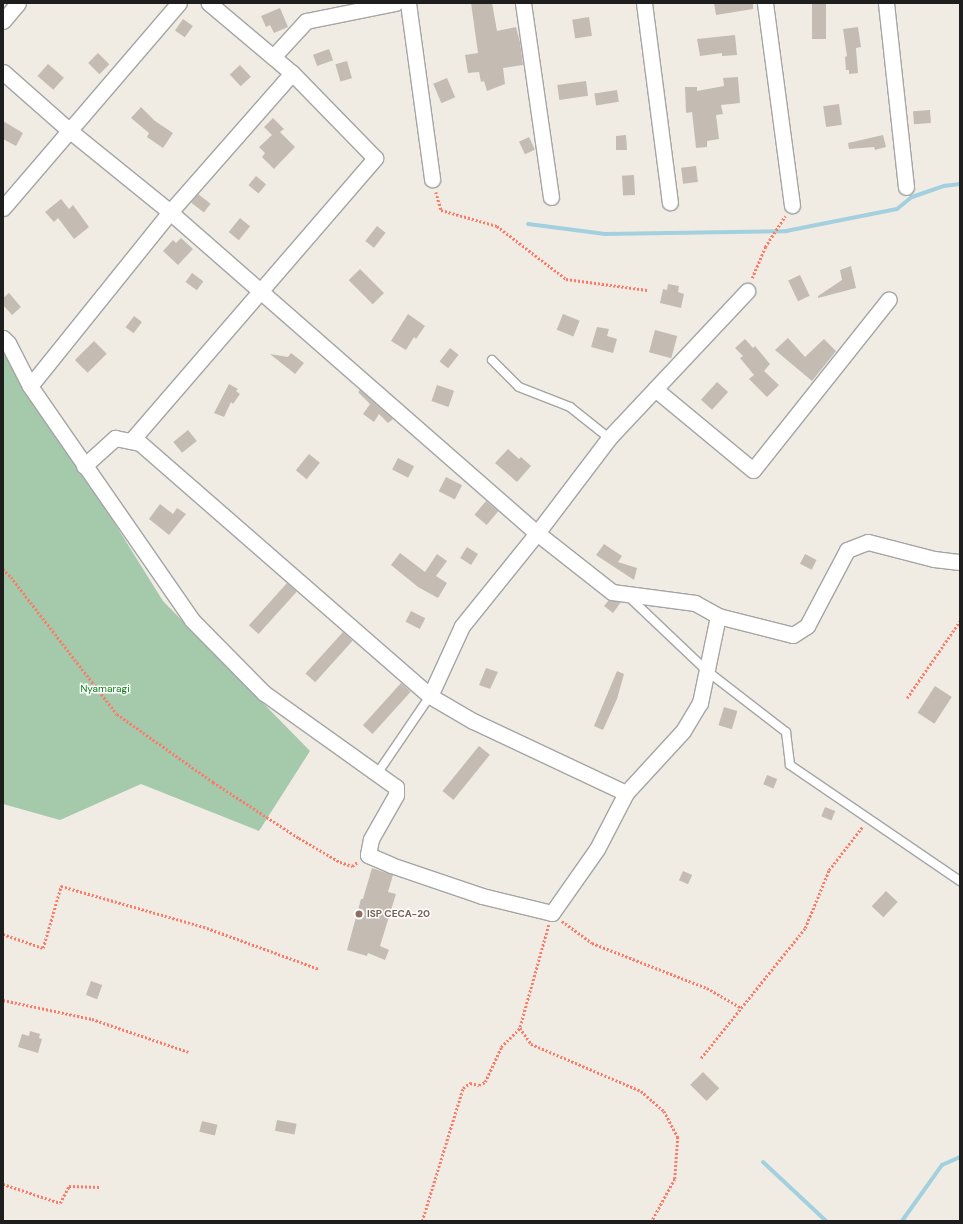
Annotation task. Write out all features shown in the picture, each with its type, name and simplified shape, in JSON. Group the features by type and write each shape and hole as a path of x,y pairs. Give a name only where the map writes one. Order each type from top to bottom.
{"street":[{"path":"3,21 18,3"},
{"path":"3,208 179,3"},
{"path":"131,441 375,158 292,73 209,3"},
{"path":"273,57 306,21 395,3"},
{"path":"408,3 432,179"},
{"path":"523,3 551,197"},
{"path":"644,3 670,202"},
{"path":"765,3 792,205"},
{"path":"886,3 906,187"},
{"path":"3,72 70,131 170,212 537,533 612,592 695,603 718,616 793,635 807,626 847,550 868,542 934,558 960,562"},
{"path":"30,386 170,212 292,73"},
{"path":"430,696 462,626 537,533 609,438 747,291"},
{"path":"655,389 753,470 890,299"},
{"path":"3,338 8,343 30,386 192,620 264,693 396,787 396,795 371,839 368,855 391,865 482,896 552,913 597,849 626,793 683,731 700,703 718,616"},
{"path":"84,466 115,438 140,443 430,696 473,721 626,793"}],"lane":[{"path":"492,360 519,387 570,407 609,438"},
{"path":"626,594 707,671 786,732 790,765 960,882"},
{"path":"377,774 430,696"}],"path":[{"path":"432,179 441,210 497,226 566,279 646,290"},
{"path":"747,291 765,246 792,205"},
{"path":"3,569 11,577 117,714 213,782 340,862 352,866 368,855"},
{"path":"907,698 960,621"},
{"path":"701,1058 804,928 829,870 868,819"},
{"path":"3,934 43,948 61,886 207,928 319,969"},
{"path":"422,1221 463,1088 470,1083 479,1085 485,1082 501,1047 520,1028 552,913 592,943 707,988 741,1008"},
{"path":"3,1000 92,1019 190,1052"},
{"path":"520,1028 531,1044 641,1092 664,1111 678,1137 675,1179 652,1221"},
{"path":"3,1184 60,1203 69,1186 100,1187"}],"green space":[{"name":"Nyamaragi","path":"3,347 8,352 163,601 310,751 259,831 141,784 60,820 3,804"}],"building":[{"path":"471,3 492,3 497,31 516,27 520,42 523,65 503,68 505,84 487,91 484,81 481,82 479,72 468,73 465,55 478,53"},
{"path":"714,3 753,3 753,9 716,15"},
{"path":"812,3 826,3 826,39 812,39"},
{"path":"280,8 288,27 274,33 270,25 266,27 261,16"},
{"path":"589,17 592,36 575,38 572,20"},
{"path":"183,19 193,26 185,37 175,30"},
{"path":"858,27 861,47 856,48 858,73 849,74 849,70 846,70 845,57 847,56 843,29"},
{"path":"735,35 737,55 722,56 722,53 700,56 697,39"},
{"path":"329,49 333,60 317,66 313,55"},
{"path":"98,53 109,64 99,74 88,63"},
{"path":"347,61 352,78 340,82 335,64"},
{"path":"48,64 64,78 53,90 38,76"},
{"path":"240,65 251,77 241,86 230,75"},
{"path":"738,77 740,103 721,105 723,114 716,115 719,139 707,141 707,147 696,148 692,112 686,113 685,87 697,87 697,91 724,86 723,78"},
{"path":"447,78 455,97 441,103 433,84"},
{"path":"586,81 588,96 559,100 557,85"},
{"path":"617,90 619,102 596,105 594,94"},
{"path":"839,104 842,125 826,127 823,106"},
{"path":"141,107 155,121 173,133 163,148 147,137 149,133 131,118"},
{"path":"930,110 931,123 914,124 913,111"},
{"path":"273,118 284,129 280,132 295,147 274,169 262,157 265,153 259,147 272,135 264,127"},
{"path":"3,121 23,133 16,146 3,139"},
{"path":"626,135 627,150 616,150 616,136"},
{"path":"883,135 886,147 875,150 874,147 849,149 848,143"},
{"path":"529,137 535,150 525,154 519,142"},
{"path":"696,166 698,182 683,184 681,168"},
{"path":"634,175 635,195 623,196 622,176"},
{"path":"256,176 266,184 259,194 248,185"},
{"path":"198,194 211,204 204,213 191,203"},
{"path":"61,199 69,209 73,205 89,227 74,239 58,218 54,222 45,212"},
{"path":"240,218 250,226 239,240 229,232"},
{"path":"377,226 386,233 374,248 365,241"},
{"path":"181,238 193,249 178,265 163,251 173,240 176,243"},
{"path":"851,266 856,288 818,298 818,296 842,280 840,270"},
{"path":"360,269 384,293 373,304 349,280"},
{"path":"192,273 203,281 197,290 186,282"},
{"path":"800,275 810,296 798,301 788,280"},
{"path":"668,284 679,286 678,292 684,294 681,308 660,303 663,289 667,290"},
{"path":"9,293 21,307 12,315 3,305 3,298"},
{"path":"408,314 425,326 416,339 414,337 406,350 391,341"},
{"path":"563,314 580,321 573,337 557,330"},
{"path":"134,316 142,322 134,333 126,327"},
{"path":"597,327 609,329 607,336 617,339 613,353 591,347"},
{"path":"655,330 677,336 671,358 649,352"},
{"path":"788,338 805,357 824,339 836,351 812,381 775,350"},
{"path":"745,339 753,348 755,346 770,364 764,371 779,385 767,397 749,379 754,375 740,358 743,356 735,348"},
{"path":"94,341 107,354 88,373 75,360"},
{"path":"450,348 459,355 448,368 440,361"},
{"path":"291,353 304,363 295,374 270,354 288,357"},
{"path":"717,382 728,392 712,410 701,400"},
{"path":"229,384 238,389 236,391 240,394 233,404 231,402 224,417 214,413"},
{"path":"437,385 454,391 448,407 431,401"},
{"path":"360,390 393,419 388,423 379,414 374,422 363,414 370,404 358,392"},
{"path":"188,430 197,441 182,453 173,442"},
{"path":"508,449 519,459 521,457 531,466 517,482 495,463"},
{"path":"309,454 320,463 307,479 296,470"},
{"path":"398,458 414,466 408,478 392,470"},
{"path":"446,477 462,485 455,499 439,491"},
{"path":"486,501 498,511 487,525 474,515"},
{"path":"160,504 173,514 177,508 186,514 169,535 149,519"},
{"path":"604,544 622,556 618,562 637,568 634,580 596,555"},
{"path":"467,547 478,554 471,565 460,558"},
{"path":"400,553 425,572 437,554 447,561 436,576 447,583 438,598 418,587 391,565"},
{"path":"805,554 817,560 812,570 800,564"},
{"path":"287,583 297,592 259,634 249,625"},
{"path":"609,600 621,602 613,613 604,606"},
{"path":"411,611 425,618 420,629 406,622"},
{"path":"343,632 353,641 315,682 306,674"},
{"path":"486,668 498,672 490,689 479,685"},
{"path":"617,671 624,674 617,699 603,730 594,726"},
{"path":"401,683 411,692 373,734 363,725"},
{"path":"935,686 952,697 934,724 918,713"},
{"path":"724,707 737,711 732,729 718,725"},
{"path":"479,746 490,755 453,800 442,791"},
{"path":"767,775 777,779 773,788 763,784"},
{"path":"825,807 835,811 831,820 821,816"},
{"path":"372,868 393,875 388,892 396,894 380,946 389,950 385,960 368,953 367,956 347,950 361,899 363,899"},
{"path":"683,871 692,875 688,884 679,880"},
{"path":"886,891 898,902 883,917 872,906"},
{"path":"91,981 102,985 97,999 86,995"},
{"path":"30,1031 40,1034 39,1038 42,1039 38,1053 18,1047 22,1034 29,1036"},
{"path":"703,1072 719,1088 707,1101 690,1085"},
{"path":"277,1120 297,1124 295,1135 275,1131"},
{"path":"202,1121 218,1125 215,1136 199,1132"}],"waterway":[{"path":"528,224 605,234 786,231 897,209 912,197 944,186 960,184"},
{"path":"902,1221 942,1165 960,1157"},
{"path":"763,1162 826,1221"}],"place":[{"name":"ISP CECA-20","path":"359,914"}]}
